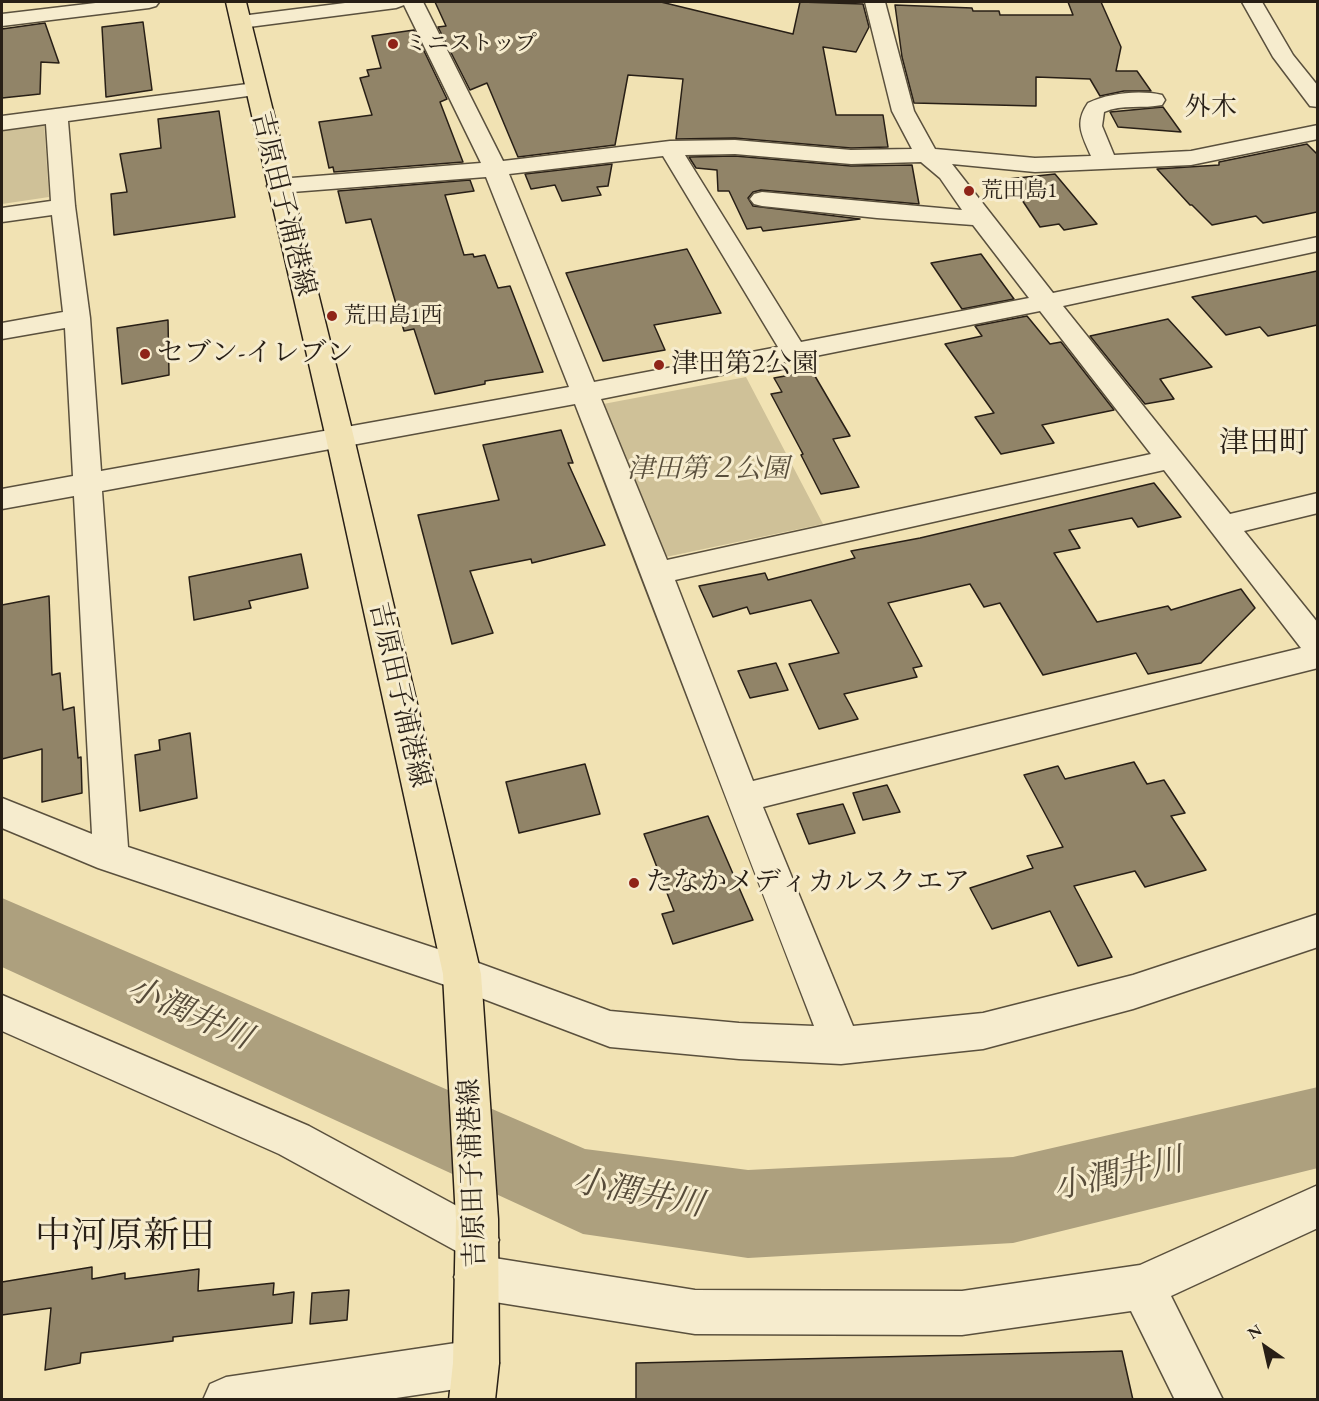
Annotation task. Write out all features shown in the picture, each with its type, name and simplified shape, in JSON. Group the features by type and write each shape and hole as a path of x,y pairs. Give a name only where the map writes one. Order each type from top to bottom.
{"main road":[{"name":"吉原田子浦港線","path":"238,12 340,438 464,990 477,1246 474,1381"}],"street":[{"path":"2,20 149,2"},
{"path":"238,12 396,2"},
{"path":"413,2 495,169 657,573 742,798 841,1046"},
{"path":"875,2 903,111 927,155 948,173 980,218 1317,646"},
{"path":"1252,2 1284,57 1307,73 1317,102"},
{"path":"2,123 255,89"},
{"path":"1106,163 1094,141 1090,121 1094,109 1103,102 1154,100"},
{"path":"57,115 63,206 77,318 111,857"},
{"path":"279,186 495,169 670,148 735,147 852,157 927,155 1035,165 1106,163 1191,158 1317,132"},
{"path":"670,148 793,350"},
{"path":"762,199 980,218"},
{"path":"2,215 63,206"},
{"path":"2,499 585,393 793,350 1047,302 1317,244"},
{"path":"2,332 77,318"},
{"path":"657,573 1171,459"},
{"path":"1224,526 1317,503"},
{"path":"742,798 1317,656"},
{"path":"2,813 111,857 464,990 610,1029 739,1041 841,1046 983,1031 1133,992 1317,930"},
{"path":"2,1013 294,1140 477,1246 694,1312 962,1313 1142,1287 1317,1206"},
{"path":"1142,1287 1200,1400"},
{"path":"226,1400 474,1381"}],"green space":[{"path":"44,123 49,197 2,204 2,129"},
{"name":"津田第２公園","path":"746,377 823,524 661,558 598,405"}],"building":[{"path":"435,2 661,2 793,34 800,2 863,4 869,27 856,52 823,47 836,115 883,115 888,147 851,148 735,138 676,139 683,79 628,75 615,145 518,157 487,83 470,90 438,27 446,26"},
{"path":"1068,2 1101,2 1121,47 1116,71 1137,71 1151,91 1124,91 1100,96 1090,79 1036,77 1036,106 914,103 902,57 895,5 972,8 973,11 999,11 1000,15 1073,15"},
{"path":"143,22 152,90 106,97 102,27"},
{"path":"45,23 59,63 41,62 40,94 2,98 2,29"},
{"path":"414,30 447,99 440,102 463,162 334,172 333,167 329,168 319,122 372,115 360,78 369,76 367,70 381,68 372,36"},
{"path":"1163,107 1181,132 1118,127 1110,112"},
{"path":"219,111 235,217 114,235 111,194 127,192 120,154 161,148 158,119"},
{"path":"1307,144 1317,154 1317,212 1263,223 1256,216 1212,225 1157,169 1219,165 1219,162"},
{"path":"735,156 851,166 912,165 919,204 761,190 753,192 748,198 753,206 860,219 763,231 761,227 747,229 729,191 718,191 717,170 696,168 689,157"},
{"path":"612,164 608,186 597,187 601,195 562,201 555,185 531,189 525,174"},
{"path":"1055,174 1097,224 1064,230 1059,224 1040,227 1008,179"},
{"path":"470,180 474,191 445,195 464,255 473,254 474,257 485,255 498,288 510,286 543,372 485,381 485,384 435,394 414,329 404,331 371,219 346,223 338,191"},
{"path":"687,249 721,313 654,325 665,350 603,361 566,273"},
{"path":"981,254 1014,299 962,309 931,263"},
{"path":"1317,271 1317,325 1268,336 1260,327 1226,335 1192,297"},
{"path":"1027,316 1050,344 1061,342 1114,410 1042,425 1054,443 1001,454 975,417 994,413 945,344 982,336 975,326"},
{"path":"1168,319 1212,367 1160,379 1174,399 1145,404 1090,336"},
{"path":"168,320 169,375 122,384 117,328"},
{"path":"812,371 850,436 833,439 859,487 821,494 771,394 782,392 774,378"},
{"path":"561,430 573,463 568,463 605,545 532,563 531,559 470,571 493,633 452,644 418,515 499,500 483,445"},
{"path":"1154,483 1181,517 1138,527 1132,518 1069,530 1080,548 1054,553 1097,622 1168,606 1171,610 1241,589 1255,608 1201,663 1148,674 1136,653 1043,675 1000,603 984,607 970,584 888,603 922,666 913,668 917,677 844,694 858,719 819,729 789,664 839,653 811,600 750,614 747,607 713,617 699,586 765,573 768,580 855,558 851,551 920,538"},
{"path":"301,554 308,588 249,601 251,608 194,620 189,577"},
{"path":"49,596 52,675 60,673 63,710 74,707 78,758 81,757 82,793 42,802 42,749 2,759 2,605"},
{"path":"776,663 788,690 750,698 738,671"},
{"path":"190,733 197,798 140,811 135,755 160,750 159,740"},
{"path":"1134,762 1147,784 1164,780 1185,813 1171,816 1206,870 1145,887 1135,871 1074,886 1112,957 1078,966 1050,911 992,929 970,888 1033,868 1027,856 1063,847 1024,775 1058,766 1065,779"},
{"path":"585,764 600,814 519,833 506,782"},
{"path":"887,785 900,812 863,820 853,793"},
{"path":"843,804 855,833 809,844 797,814"},
{"path":"708,816 753,920 673,944 662,914 674,911 644,834"},
{"path":"92,1267 92,1279 125,1273 125,1279 199,1269 198,1291 274,1283 273,1295 294,1292 292,1323 173,1337 173,1341 81,1353 80,1363 45,1370 51,1308 2,1315 2,1282"},
{"path":"349,1290 347,1320 310,1324 312,1293"},
{"path":"1122,1351 1133,1400 636,1400 636,1363"}],"waterway":[{"name":"小潤井川","path":"2,931 583,1191 748,1214 1013,1200 1318,1127"}],"place":[{"name":"ミニストップ","path":"393,44"},
{"name":"荒田島1","path":"969,191"},
{"name":"荒田島1西","path":"332,316"},
{"name":"セブン-イレブン","path":"145,354"},
{"name":"津田第2公園","path":"659,365"},
{"name":"たなかメディカルスクエア","path":"634,883"}],"district":[{"name":"外木","path":"1211,108"},
{"name":"津田町","path":"1264,444"},
{"name":"中河原新田","path":"125,1237"}]}
